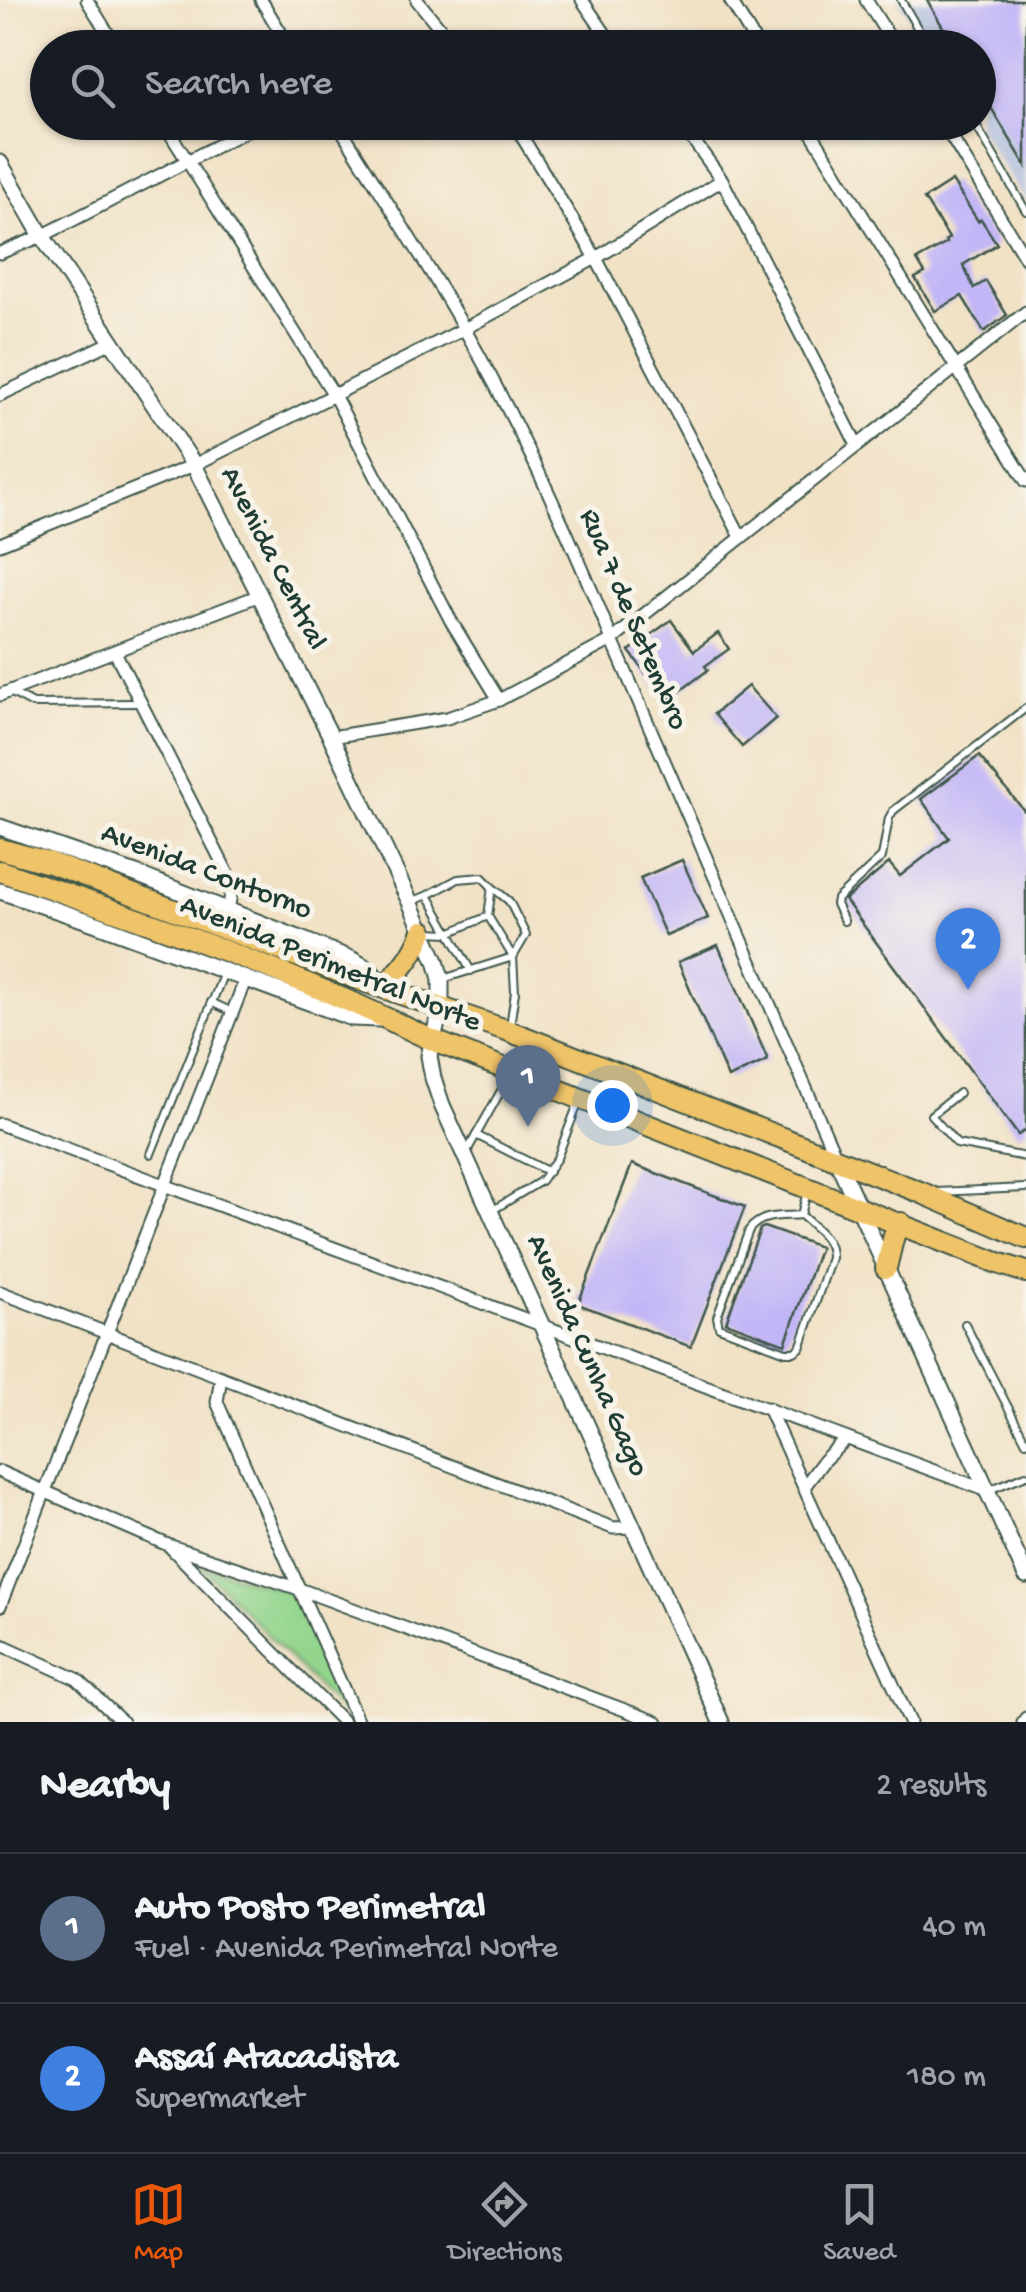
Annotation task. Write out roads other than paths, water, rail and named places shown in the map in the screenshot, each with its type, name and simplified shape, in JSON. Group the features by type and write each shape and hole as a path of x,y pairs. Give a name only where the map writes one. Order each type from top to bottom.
{"highway":[{"name":"Avenida Perimetral Norte","path":"0,849 50,863 360,980 509,1031 920,1192 1026,1238"},
{"name":"Avenida Perimetral Norte","path":"0,871 244,960 356,1004 432,1040 1026,1272"},
{"path":"382,986 406,965 424,932"},
{"path":"886,1268 894,1235 901,1224"}],"street":[{"path":"87,0 106,30"},
{"path":"261,0 279,30"},
{"path":"417,0 440,30"},
{"path":"582,0 602,30"},
{"path":"730,0 748,30"},
{"path":"866,0 885,30"},
{"path":"175,140 334,396 451,621 499,700"},
{"path":"0,253 42,236 228,140"},
{"name":"Rua 7 de Setembro","path":"348,140 464,329 537,464 837,1160"},
{"path":"523,140 596,258 741,537"},
{"path":"690,140 722,180 858,445"},
{"path":"816,140 1026,481"},
{"path":"953,140 1026,258"},
{"name":"Avenida Central","path":"0,162 42,236 194,466 424,932 442,979 441,1007"},
{"path":"0,544 194,466 334,396 596,258 722,180"},
{"path":"331,737 447,718 499,700 612,640 1026,312"},
{"path":"0,395 114,341"},
{"path":"5,694 260,595"},
{"path":"115,652 233,884 228,910"},
{"name":"Avenida Contorno","path":"0,827 100,861 350,959 370,970 382,986"},
{"path":"0,891 352,1018 384,1019"},
{"path":"0,1606 246,978"},
{"name":"Avenida Cunha Gago","path":"441,1007 430,1056 442,1106 721,1722"},
{"path":"0,1124 988,1490"},
{"path":"837,1160 1026,1576"},
{"path":"0,1292 612,1528 632,1527"},
{"path":"220,1377 217,1402 358,1722"},
{"path":"768,1408 910,1722"},
{"path":"804,1488 824,1460 846,1439"},
{"path":"0,1472 168,1545 302,1590 657,1722"},
{"path":"168,1545 343,1722"},
{"path":"0,1644 77,1679 122,1722"}],"lane":[{"path":"902,0 920,30"},
{"path":"985,140 1026,211"},
{"path":"5,694 33,704 141,702"},
{"path":"844,922 837,899 882,857 888,818 893,811 1026,708"},
{"path":"410,902 458,878 482,877 509,901 526,936 513,956 442,979"},
{"path":"492,888 488,916 513,956 515,992 509,1031"},
{"path":"428,896 471,971"},
{"path":"424,932 449,933 488,916"},
{"path":"150,1154 224,970"},
{"path":"210,1002 232,1012"},
{"path":"466,1154 512,1071"},
{"path":"959,1093 931,1114 957,1144 1026,1157"},
{"path":"492,1210 542,1181 558,1158 580,1098"},
{"path":"476,1135 549,1172"},
{"path":"801,1216 808,1186"},
{"path":"920,1192 1026,1188"},
{"path":"801,1216 828,1241 831,1258 800,1348 786,1352 720,1327 717,1317 749,1230 761,1218 801,1216"},
{"path":"965,1324 1026,1442"},
{"path":"988,1490 1026,1475"}],"place":[{"name":"Assaí Atacadista","path":"968,990"},
{"name":"Auto Posto Perimetral","path":"528,1127"}]}
